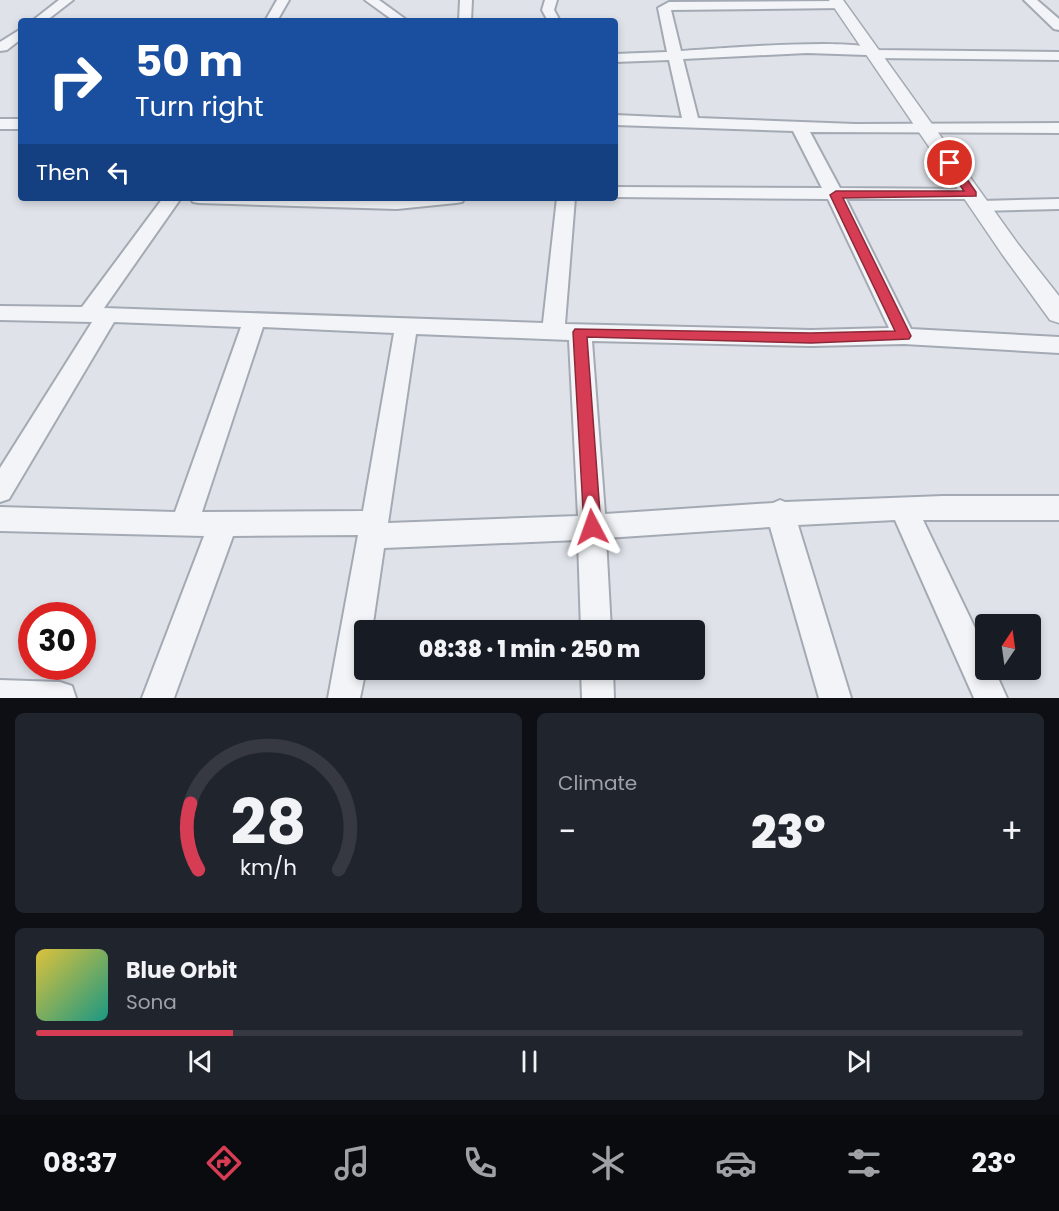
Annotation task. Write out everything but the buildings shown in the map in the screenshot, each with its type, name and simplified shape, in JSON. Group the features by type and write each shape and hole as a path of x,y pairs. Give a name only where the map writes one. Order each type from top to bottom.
{"street":[{"path":"42,18 67,0"},
{"path":"273,18 283,0"},
{"path":"371,0 398,18"},
{"path":"465,18 466,0"},
{"path":"551,0 548,10 552,18"},
{"path":"1030,0 1059,26"},
{"path":"691,123 663,10 669,6 838,2 976,200 1059,314"},
{"path":"1,47 18,35"},
{"path":"1,47 18,49"},
{"path":"618,58 676,58 800,49 1059,56"},
{"path":"618,120 799,127 1059,128"},
{"path":"0,124 18,124"},
{"path":"799,127 836,195 904,336"},
{"path":"618,192 836,195 1059,204"},
{"path":"0,491 99,314 170,201"},
{"path":"298,201 397,204 426,201"},
{"path":"553,331 566,201"},
{"path":"0,313 99,314 811,338 904,336 1059,345"},
{"path":"184,524 255,319"},
{"path":"344,698 406,325"},
{"path":"580,332 596,620"},
{"path":"0,519 373,530 592,527 780,512 987,506 1059,508"},
{"path":"904,509 992,698"},
{"path":"780,512 835,698"},
{"path":"158,698 223,524"},
{"path":"597,680 598,698"},
{"path":"0,696 60,698"}],"route":[{"path":"592,527 580,332 662,336 811,338 904,336 836,195 972,194 950,163"}]}
